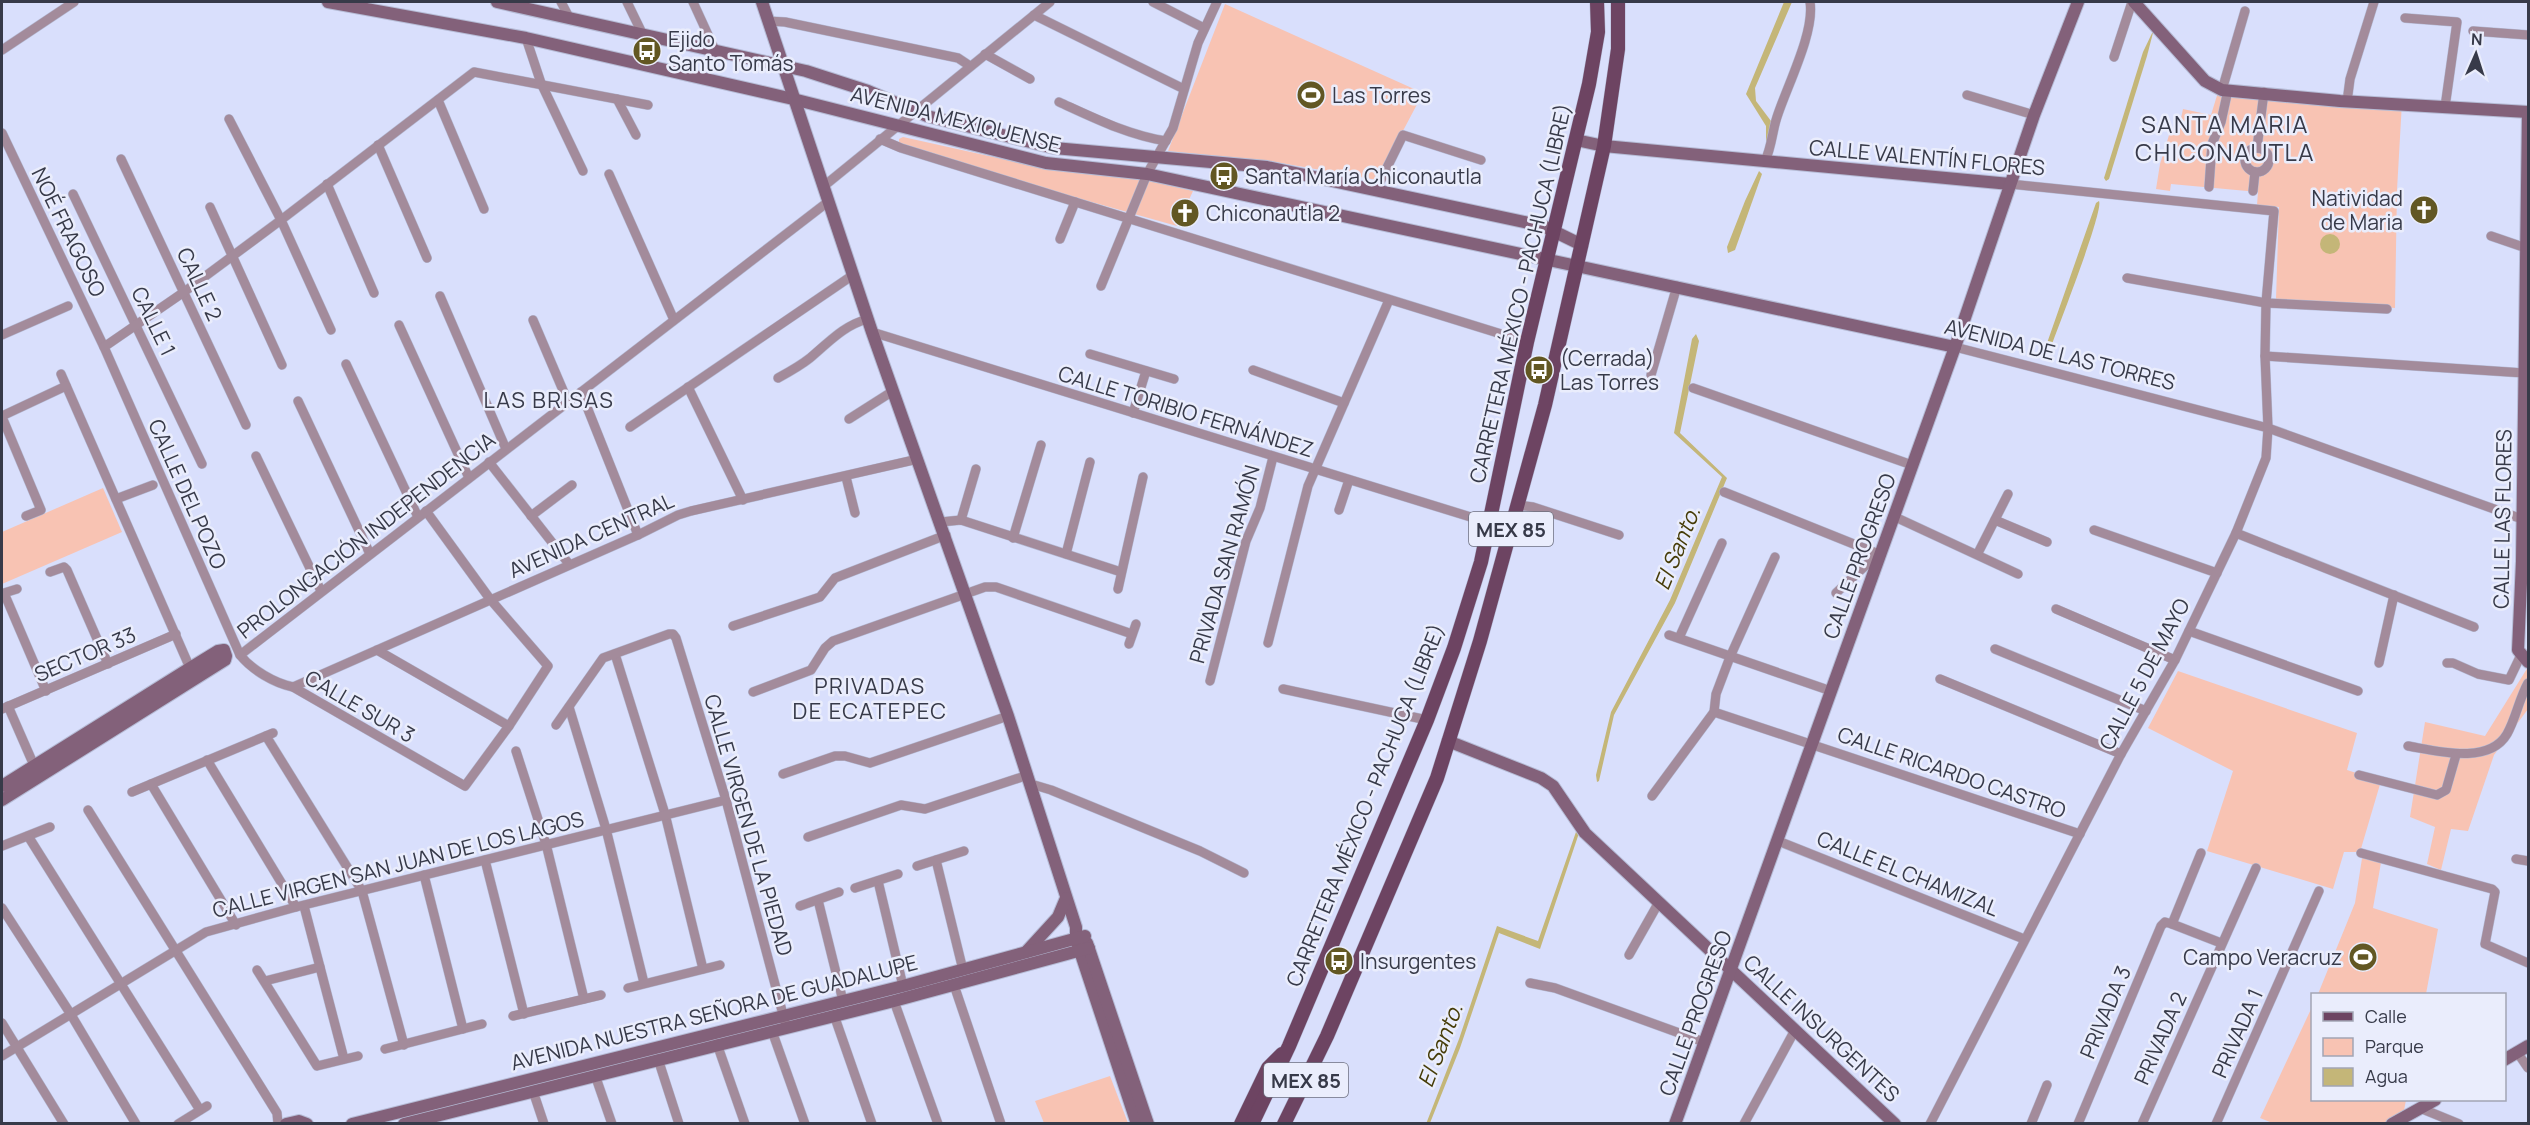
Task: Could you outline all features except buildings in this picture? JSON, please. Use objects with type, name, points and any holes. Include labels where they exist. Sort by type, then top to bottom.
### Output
[{"type":"main road","name":"CARRETERA MÉXICO - PACHUCA (LIBRE)","points":[[1252,1124],[1289,1046],[1454,648],[1490,523],[1527,342],[1589,84],[1598,32],[1597,2]]},
{"type":"main road","name":"MEX 85","points":[[1284,1124],[1327,1036],[1437,778],[1480,641],[1545,405],[1604,146],[1618,49],[1618,2]]},
{"type":"main road","points":[[1293,1124],[1307,1088],[1321,1062],[1327,1036]]},
{"type":"main road","points":[[1242,1124],[1268,1068],[1289,1046]]},
{"type":"street","points":[[2,50],[74,2]]},
{"type":"street","name":"AVENIDA MEXIQUENSE","points":[[328,2],[526,38],[793,99],[1046,163],[1147,174],[1577,265]]},
{"type":"street","name":"AVENIDA MEXIQUENSE","points":[[505,2],[784,65],[868,91],[914,112],[1054,148],[1267,167],[1543,226],[1582,245]]},
{"type":"street","points":[[561,2],[568,17]]},
{"type":"street","points":[[627,2],[642,33]]},
{"type":"street","points":[[693,2],[715,50]]},
{"type":"street","points":[[762,2],[872,332],[946,535],[1030,780],[1066,898],[1148,1124]]},
{"type":"street","points":[[824,186],[1050,2]]},
{"type":"street","points":[[1153,2],[1204,28]]},
{"type":"street","points":[[1101,286],[1147,174],[1173,128],[1204,28],[1217,2]]},
{"type":"street","points":[[1765,161],[1778,115],[1810,24],[1810,2]]},
{"type":"street","name":"CALLE PROGRESO","points":[[1676,1124],[1955,347],[2034,115],[2078,2]]},
{"type":"street","points":[[2114,57],[2133,2],[2205,81],[2221,89],[2347,102],[2528,112],[2529,106]]},
{"type":"street","points":[[2347,102],[2350,79],[2374,2]]},
{"type":"street","points":[[2209,187],[2212,144],[2221,122],[2221,89],[2245,11]]},
{"type":"street","points":[[1034,15],[1184,89]]},
{"type":"street","points":[[2405,18],[2457,22],[2445,107]]},
{"type":"street","points":[[768,21],[785,22],[958,58],[970,66]]},
{"type":"street","points":[[2473,31],[2529,35]]},
{"type":"street","points":[[526,38],[542,84],[583,171]]},
{"type":"street","points":[[985,54],[1030,79]]},
{"type":"street","points":[[104,347],[137,326],[281,220],[474,72],[648,105]]},
{"type":"street","points":[[2258,148],[2264,92]]},
{"type":"street","points":[[1967,96],[2034,115]]},
{"type":"street","points":[[617,99],[636,135]]},
{"type":"street","points":[[438,100],[484,208]]},
{"type":"street","points":[[1059,102],[1149,139],[1166,141]]},
{"type":"street","name":"CALLE LAS FLORES","points":[[2525,659],[2518,650],[2527,295],[2528,112]]},
{"type":"street","points":[[229,119],[281,220],[331,330]]},
{"type":"street","name":"NOÉ FRAGOSO","points":[[2,133],[104,347]]},
{"type":"street","points":[[1376,190],[1403,135],[1481,159]]},
{"type":"street","points":[[880,140],[1527,342]]},
{"type":"street","name":"CALLE VALENTÍN FLORES","points":[[1576,140],[1604,146],[2274,211]]},
{"type":"street","points":[[378,145],[427,258]]},
{"type":"street","points":[[2258,148],[2268,153],[2270,160],[2264,171],[2255,172],[2246,166],[2245,158],[2249,151],[2258,148]]},
{"type":"street","name":"CALLE 2","points":[[121,159],[246,425]]},
{"type":"street","points":[[2253,191],[2255,172]]},
{"type":"street","points":[[609,174],[674,320]]},
{"type":"street","points":[[327,184],[374,293]]},
{"type":"street","name":"CALLE 1","points":[[74,194],[202,464]]},
{"type":"street","name":"PROLONGACIÓN INDEPENDENCIA","points":[[240,655],[829,201]]},
{"type":"street","points":[[1060,239],[1076,202]]},
{"type":"street","points":[[210,207],[282,365]]},
{"type":"street","name":"CALLE 5 DE MAYO","points":[[1930,1124],[2121,754],[2175,660],[2236,533],[2266,458],[2268,428],[2265,356],[2266,303],[2274,211]]},
{"type":"street","points":[[2491,236],[2526,248]]},
{"type":"street","name":"AVENIDA DE LAS TORRES","points":[[1577,265],[1955,347],[2268,428],[2522,519]]},
{"type":"street","points":[[630,427],[853,275]]},
{"type":"street","points":[[2127,278],[2266,303],[2387,309]]},
{"type":"street","points":[[1651,375],[1677,286]]},
{"type":"street","points":[[440,296],[506,449]]},
{"type":"street","points":[[1268,643],[1308,486],[1389,300]]},
{"type":"street","points":[[2,335],[68,306]]},
{"type":"street","points":[[778,378],[809,359],[854,322],[868,319]]},
{"type":"street","points":[[533,320],[568,402]]},
{"type":"street","points":[[399,326],[469,478]]},
{"type":"street","name":"CALLE TORIBIO FERNÁNDEZ","points":[[872,332],[1490,523]]},
{"type":"street","name":"CALLE DEL POZO","points":[[104,347],[240,655]]},
{"type":"street","points":[[1090,354],[1174,379]]},
{"type":"street","points":[[2265,356],[2524,373]]},
{"type":"street","points":[[346,364],[422,514],[490,599],[548,666],[509,726],[376,650]]},
{"type":"street","points":[[1253,370],[1344,402]]},
{"type":"street","points":[[1133,413],[1146,371]]},
{"type":"street","points":[[61,374],[189,668]]},
{"type":"street","points":[[26,516],[40,510],[2,416],[66,386]]},
{"type":"street","points":[[688,387],[743,501]]},
{"type":"street","points":[[1693,387],[1912,465]]},
{"type":"street","points":[[849,419],[893,391]]},
{"type":"street","points":[[580,392],[638,535]]},
{"type":"street","points":[[298,401],[370,554]]},
{"type":"street","points":[[1013,538],[1041,445]]},
{"type":"street","points":[[256,456],[321,591]]},
{"type":"street","name":"PRIVADA SAN RAMÓN","points":[[1210,681],[1246,541],[1260,508],[1273,457]]},
{"type":"street","name":"AVENIDA CENTRAL","points":[[293,687],[638,535],[678,515],[918,459]]},
{"type":"street","points":[[489,462],[569,564]]},
{"type":"street","points":[[1066,554],[1090,462]]},
{"type":"street","points":[[961,520],[976,469]]},
{"type":"street","points":[[846,477],[855,513]]},
{"type":"street","points":[[1118,589],[1143,477]]},
{"type":"street","points":[[1339,510],[1349,480]]},
{"type":"street","points":[[116,499],[153,484]]},
{"type":"street","points":[[531,516],[572,485]]},
{"type":"street","points":[[1724,492],[1879,554],[1836,593]]},
{"type":"street","points":[[1978,553],[2008,494]]},
{"type":"street","points":[[1517,505],[1533,507],[1619,535]]},
{"type":"street","points":[[1893,516],[1978,553],[2018,574]]},
{"type":"street","points":[[941,522],[961,520],[1121,572]]},
{"type":"street","points":[[1995,520],[2047,542]]},
{"type":"street","points":[[2094,530],[2217,573]]},
{"type":"street","points":[[2236,533],[2474,627]]},
{"type":"street","points":[[733,626],[820,597],[835,578],[946,535]]},
{"type":"street","points":[[1722,543],[1674,637],[1831,691]]},
{"type":"street","points":[[1652,796],[1714,712],[1716,694],[1730,657],[1775,557]]},
{"type":"street","points":[[51,572],[60,568],[67,570],[108,664]]},
{"type":"street","points":[[753,692],[811,670],[825,648],[833,641],[986,587],[996,587],[1130,639],[1136,624]]},
{"type":"street","points":[[17,589],[4,593],[46,691]]},
{"type":"street","points":[[2379,663],[2394,596]]},
{"type":"street","points":[[2056,609],[2175,660]]},
{"type":"street","points":[[2189,631],[2358,691]]},
{"type":"street","name":"SECTOR 33","points":[[37,771],[5,708],[176,634]]},
{"type":"street","name":"CALLE VIRGEN DE LA PIEDAD","points":[[615,654],[673,634],[676,638],[726,800],[784,1021]]},
{"type":"street","points":[[1995,649],[2146,711]]},
{"type":"street","points":[[2,786],[37,771],[225,660],[224,650],[218,651],[189,668],[37,771],[2,800]]},
{"type":"street","points":[[556,725],[597,664],[603,658],[615,654],[665,814],[703,969]]},
{"type":"street","name":"CALLE SUR 3","points":[[240,655],[247,664],[281,685],[293,687],[465,786],[509,726]]},
{"type":"street","points":[[2447,663],[2453,663],[2478,674],[2510,680],[2525,659]]},
{"type":"street","points":[[1940,680],[2121,754]]},
{"type":"street","points":[[2408,746],[2456,755],[2486,750],[2499,745],[2508,733],[2529,682]]},
{"type":"street","points":[[1283,689],[1426,720]]},
{"type":"street","points":[[568,707],[606,829],[644,984]]},
{"type":"street","name":"CALLE RICARDO CASTRO","points":[[1714,712],[2080,834]]},
{"type":"street","points":[[783,774],[835,756],[845,756],[870,763],[1008,716]]},
{"type":"street","points":[[132,792],[270,734],[362,891],[404,1045]]},
{"type":"street","name":"CALLE INSURGENTES","points":[[1448,741],[1541,778],[1553,786],[1585,833],[1895,1124]]},
{"type":"street","points":[[516,751],[546,844],[585,999]]},
{"type":"street","points":[[2359,776],[2437,795],[2446,790],[2456,755]]},
{"type":"street","points":[[207,760],[300,907],[320,967],[344,1059]]},
{"type":"street","points":[[808,837],[901,805],[926,809],[1030,780],[1200,851],[1244,873]]},
{"type":"street","points":[[151,784],[236,925]]},
{"type":"street","name":"CALLE VIRGEN SAN JUAN DE LOS LAGOS","points":[[2,1056],[206,932],[726,800]]},
{"type":"street","points":[[88,810],[277,1113],[289,1122],[307,1124]]},
{"type":"street","points":[[2,846],[50,826]]},
{"type":"street","points":[[28,836],[203,1108],[178,1124]]},
{"type":"street","name":"CALLE EL CHAMIZAL","points":[[1778,841],[2024,939]]},
{"type":"street","points":[[917,866],[964,851]]},
{"type":"street","name":"PRIVADA 3","points":[[2078,1124],[2161,926],[2165,922],[2172,924],[2201,853]]},
{"type":"street","points":[[2361,853],[2492,889],[2495,892],[2485,944],[2529,963]]},
{"type":"street","points":[[2516,859],[2529,861]]},
{"type":"street","points":[[485,860],[524,1014]]},
{"type":"street","points":[[936,860],[963,970]]},
{"type":"street","name":"PRIVADA 2","points":[[2142,1124],[2256,868]]},
{"type":"street","points":[[855,888],[898,874]]},
{"type":"street","points":[[424,875],[463,1029]]},
{"type":"street","points":[[878,880],[903,986]]},
{"type":"street","name":"PRIVADA 1","points":[[2216,1124],[2319,891]]},
{"type":"street","points":[[800,906],[839,892]]},
{"type":"street","points":[[1026,952],[1058,917],[1066,898]]},
{"type":"street","points":[[818,900],[843,1001]]},
{"type":"street","points":[[1629,955],[1659,902]]},
{"type":"street","points":[[2,908],[70,1013],[136,1124]]},
{"type":"street","points":[[2172,924],[2222,943]]},
{"type":"street","points":[[1081,940],[1137,1124]]},
{"type":"street","name":"AVENIDA NUESTRA SEÑORA DE GUADALUPE","points":[[352,1124],[784,1021],[843,1001],[1026,952],[1081,940]]},
{"type":"street","name":"AVENIDA NUESTRA SEÑORA DE GUADALUPE","points":[[404,1124],[772,1031],[784,1021],[834,1016],[954,985],[1081,940]]},
{"type":"street","points":[[628,988],[720,965]]},
{"type":"street","points":[[265,981],[320,967]]},
{"type":"street","points":[[257,970],[316,1066],[358,1056]]},
{"type":"street","points":[[1530,983],[1555,988],[1704,1042]]},
{"type":"street","points":[[954,985],[1001,1124]]},
{"type":"street","points":[[513,1016],[601,995]]},
{"type":"street","points":[[894,1001],[938,1124]]},
{"type":"street","points":[[834,1016],[872,1124]]},
{"type":"street","points":[[2,1023],[64,1124]]},
{"type":"street","points":[[384,1050],[482,1024]]},
{"type":"street","points":[[1744,1124],[1795,1030]]},
{"type":"street","points":[[772,1031],[806,1124]]},
{"type":"street","points":[[717,1044],[745,1124]]},
{"type":"street","points":[[2506,1059],[2529,1046]]},
{"type":"street","points":[[2517,1052],[2529,1068]]},
{"type":"street","points":[[658,1059],[679,1124]]},
{"type":"street","points":[[595,1075],[612,1124]]},
{"type":"street","points":[[2031,1124],[2047,1085]]},
{"type":"street","points":[[533,1091],[544,1124]]},
{"type":"street","points":[[2392,1124],[2433,1101]]},
{"type":"street","points":[[2420,1108],[2459,1124]]},
{"type":"street","points":[[277,1113],[278,1124]]},
{"type":"green space","name":"Las Torres","points":[[1225,4],[1423,93],[1377,180],[1270,161],[1168,151]]},
{"type":"green space","points":[[2219,89],[2402,102],[2397,190],[2395,308],[2276,299],[2279,207],[2257,205],[2258,192],[2171,184],[2170,191],[2156,189],[2160,164],[2170,132],[2178,132],[2183,109],[2211,115]]},
{"type":"green space","points":[[903,137],[1043,168],[1142,179],[1193,191],[1177,226],[988,173],[899,143],[899,139]]},
{"type":"green space","points":[[103,488],[122,532],[2,584],[2,532]]},
{"type":"green space","points":[[2528,667],[2528,709],[2494,755],[2468,831],[2451,829],[2441,870],[2427,864],[2435,827],[2410,817],[2425,722],[2485,736]]},
{"type":"green space","points":[[2178,671],[2357,733],[2347,770],[2381,781],[2360,852],[2344,852],[2333,889],[2207,851],[2233,771],[2148,728]]},
{"type":"green space","points":[[2363,852],[2382,857],[2373,908],[2438,929],[2426,993],[2318,993],[2355,903]]},
{"type":"green space","points":[[2311,1009],[2311,1101],[2406,1101],[2403,1116],[2389,1123],[2275,1124],[2260,1118]]},
{"type":"green space","points":[[1110,1076],[1128,1123],[1044,1123],[1035,1101]]},
{"type":"water","points":[[1784,2],[1792,2],[1755,88],[1756,101],[1771,121],[1766,148],[1766,126],[1746,94]]},
{"type":"water","points":[[2154,29],[2109,179],[2106,181],[2104,178],[2143,52]]},
{"type":"water","points":[[1759,171],[1762,174],[1735,250],[1728,253],[1727,247]]},
{"type":"water","points":[[2099,201],[2095,225],[2071,295],[2051,347],[2046,346],[2096,203]]},
{"type":"water","points":[[2330,234],[2337,237],[2340,244],[2337,251],[2330,254],[2323,251],[2320,244],[2323,237]]},
{"type":"water","points":[[1696,334],[1699,341],[1680,433],[1727,478],[1675,603],[1614,715],[1597,782],[1596,775],[1611,712],[1670,600],[1722,477],[1674,433],[1692,339]]},
{"type":"water","points":[[1577,829],[1579,833],[1540,949],[1499,933],[1460,1048],[1430,1123],[1426,1124],[1459,1039],[1497,926],[1538,941]]},
{"type":"place","name":"Ejido Santo Tomás","points":[[647,51]]},
{"type":"place","name":"Las Torres","points":[[1311,95]]},
{"type":"place","name":"Santa María Chiconautla","points":[[1224,176]]},
{"type":"place","name":"Natividad de Maria","points":[[2424,210]]},
{"type":"place","name":"Chiconautla 2","points":[[1185,213]]},
{"type":"place","name":"(Cerrada) Las Torres","points":[[1539,370]]},
{"type":"place","name":"Campo Veracruz","points":[[2363,957]]},
{"type":"place","name":"Insurgentes","points":[[1339,961]]},
{"type":"district","name":"SANTA MARIA CHICONAUTLA","points":[[2225,137]]},
{"type":"district","name":"LAS BRISAS","points":[[549,400]]},
{"type":"district","name":"PRIVADAS DE ECATEPEC","points":[[870,698]]},
{"type":"water label","name":"El Santo.","points":[[1677,548]]},
{"type":"water label","name":"El Santo.","points":[[1440,1045]]}]
